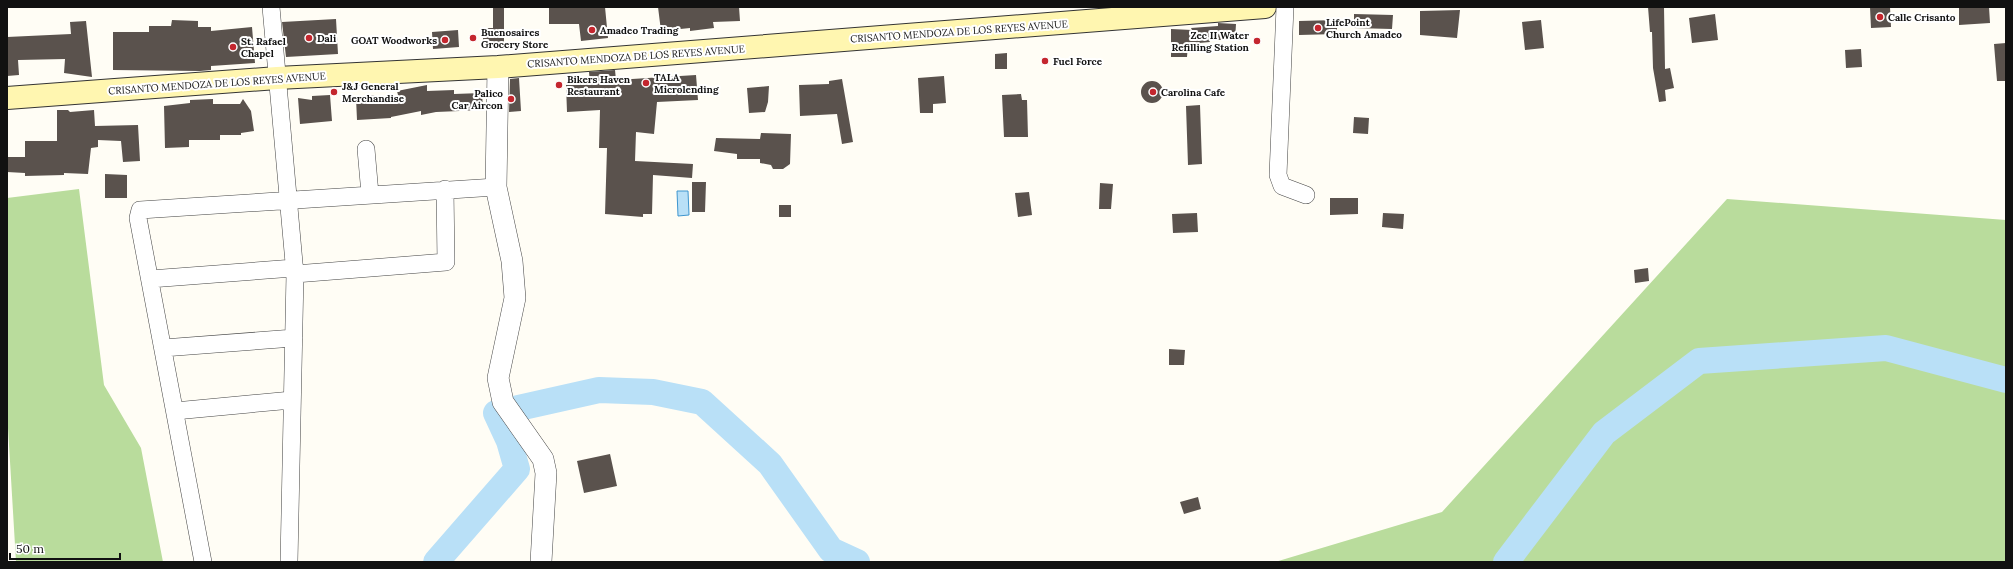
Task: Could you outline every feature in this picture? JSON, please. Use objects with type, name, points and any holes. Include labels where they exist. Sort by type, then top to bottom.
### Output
[{"type":"main road","name":"CRISANTO MENDOZA DE LOS REYES AVENUE","points":[[7,98],[276,78],[498,67],[1265,7]]},
{"type":"street","points":[[271,7],[294,271],[289,562]]},
{"type":"street","points":[[1285,7],[1278,175],[1282,186],[1306,195]]},
{"type":"street","points":[[498,67],[496,187],[512,261],[515,298],[498,378],[503,402],[543,459],[546,473],[541,562]]},
{"type":"street","points":[[366,149],[370,194]]},
{"type":"street","points":[[203,562],[138,218],[140,210],[496,187]]},
{"type":"street","points":[[150,279],[446,262],[445,190]]},
{"type":"street","points":[[163,348],[294,338]]},
{"type":"street","points":[[175,411],[292,400]]},
{"type":"green space","points":[[79,189],[104,385],[141,448],[163,562],[16,562],[7,411],[7,198]]},
{"type":"green space","points":[[1727,199],[2006,220],[2006,562],[1275,562],[1442,512]]},
{"type":"water","points":[[677,191],[688,191],[689,215],[678,216]]},
{"type":"building","points":[[493,7],[504,7],[504,45],[483,45],[483,28],[493,28]]},
{"type":"building","points":[[549,7],[605,7],[608,38],[581,41],[579,24],[549,24]]},
{"type":"building","points":[[658,7],[739,7],[740,21],[713,22],[714,28],[690,31],[690,28],[661,31]]},
{"type":"building","points":[[1648,7],[1664,7],[1665,69],[1670,68],[1674,88],[1665,90],[1666,101],[1659,102],[1653,68],[1652,32],[1650,32]]},
{"type":"building","name":"Calle Crisanto","points":[[1870,7],[1890,7],[1891,27],[1871,28]]},
{"type":"building","points":[[1959,7],[1989,7],[1990,23],[1959,25]]},
{"type":"building","points":[[1460,10],[1457,38],[1420,35],[1420,11]]},
{"type":"building","points":[[1354,14],[1393,15],[1392,29],[1354,28]]},
{"type":"building","points":[[1715,14],[1718,40],[1692,43],[1689,18]]},
{"type":"building","name":"Dali","points":[[336,19],[338,54],[286,57],[282,22]]},
{"type":"building","points":[[172,20],[198,21],[198,27],[211,27],[211,31],[252,27],[255,63],[211,66],[211,70],[200,71],[113,70],[113,32],[149,32],[149,26],[171,26]]},
{"type":"building","name":"LifePoint Church Amadeo","points":[[1337,20],[1337,34],[1299,35],[1299,21]]},
{"type":"building","points":[[1541,20],[1544,48],[1525,50],[1522,22]]},
{"type":"building","points":[[86,21],[92,77],[64,73],[65,59],[18,60],[19,75],[7,76],[7,37],[71,34],[70,22]]},
{"type":"building","points":[[1218,23],[1236,24],[1235,40],[1209,40],[1210,42],[1188,44],[1187,57],[1171,57],[1171,29],[1192,30],[1191,28],[1218,26]]},
{"type":"building","name":"GOAT Woodworks","points":[[458,30],[459,47],[433,49],[432,32]]},
{"type":"building","points":[[2006,43],[2006,81],[1997,81],[1994,44]]},
{"type":"building","points":[[1861,49],[1862,67],[1846,68],[1845,50]]},
{"type":"building","points":[[1007,53],[1007,69],[995,69],[995,54]]},
{"type":"building","points":[[615,70],[616,80],[696,75],[698,100],[657,102],[654,134],[636,132],[635,161],[693,164],[692,178],[653,175],[652,214],[643,214],[643,217],[605,214],[607,148],[599,148],[600,110],[567,112],[566,85],[590,84],[589,72]]},
{"type":"building","points":[[944,76],[946,103],[933,104],[933,113],[920,113],[918,78]]},
{"type":"building","points":[[519,78],[521,111],[509,112],[510,79]]},
{"type":"building","points":[[842,79],[853,142],[842,144],[837,114],[800,116],[799,85],[829,84],[829,81]]},
{"type":"building","name":"Carolina Cafe","points":[[1152,81],[1160,84],[1163,92],[1160,100],[1152,103],[1144,100],[1141,92],[1144,84]]},
{"type":"building","points":[[427,85],[427,91],[454,90],[454,94],[482,93],[483,110],[436,112],[421,115],[421,111],[391,118],[357,120],[356,98],[369,97],[369,95],[399,99],[397,91]]},
{"type":"building","points":[[769,86],[768,102],[765,112],[749,113],[747,88]]},
{"type":"building","points":[[1021,94],[1022,100],[1027,100],[1028,137],[1004,137],[1002,95]]},
{"type":"building","points":[[330,95],[332,121],[300,124],[298,98],[312,100],[312,96]]},
{"type":"building","points":[[213,99],[213,104],[240,104],[243,99],[251,111],[254,131],[241,133],[241,135],[220,135],[220,140],[189,140],[189,147],[165,148],[164,106],[190,103],[190,100]]},
{"type":"building","points":[[1200,105],[1202,164],[1188,165],[1186,106]]},
{"type":"building","points":[[57,110],[68,110],[70,112],[94,110],[95,126],[138,125],[140,161],[123,162],[121,141],[98,140],[98,147],[91,148],[88,174],[64,173],[64,175],[25,176],[25,173],[7,172],[7,157],[25,157],[25,141],[57,141]]},
{"type":"building","points":[[1354,117],[1369,118],[1368,134],[1353,133]]},
{"type":"building","points":[[761,133],[791,134],[790,164],[783,169],[773,169],[771,165],[760,163],[760,159],[737,159],[737,154],[714,151],[716,138],[760,139]]},
{"type":"building","points":[[105,174],[127,175],[127,198],[105,198]]},
{"type":"building","points":[[692,182],[706,182],[705,212],[692,212]]},
{"type":"building","points":[[1100,183],[1113,184],[1111,209],[1099,209]]},
{"type":"building","points":[[1029,192],[1032,215],[1018,217],[1015,193]]},
{"type":"building","points":[[1330,198],[1358,198],[1358,214],[1330,215]]},
{"type":"building","points":[[779,205],[791,205],[791,217],[779,217]]},
{"type":"building","points":[[1197,213],[1198,232],[1173,233],[1172,214]]},
{"type":"building","points":[[1383,213],[1404,214],[1403,229],[1382,227]]},
{"type":"building","points":[[1648,268],[1649,281],[1635,283],[1634,270]]},
{"type":"building","points":[[1169,349],[1185,350],[1184,365],[1169,365]]},
{"type":"building","points":[[610,454],[617,486],[584,493],[577,461]]},
{"type":"building","points":[[1198,497],[1201,509],[1184,514],[1180,502]]},
{"type":"waterway","points":[[1506,562],[1604,433],[1699,361],[1886,348],[2006,380]]},
{"type":"waterway","points":[[436,562],[517,469],[509,441],[496,413],[599,390],[653,392],[702,402],[770,464],[831,550],[857,562]]},
{"type":"place","name":"Calle Crisanto","points":[[1880,17]]},
{"type":"place","name":"LifePoint Church Amadeo","points":[[1318,28]]},
{"type":"place","name":"Amadeo Trading","points":[[592,30]]},
{"type":"place","name":"Dali","points":[[309,38]]},
{"type":"place","name":"Buenosaires Grocery Store","points":[[473,38]]},
{"type":"place","name":"GOAT Woodworks","points":[[445,40]]},
{"type":"place","name":"Zec II Water Refilling Station","points":[[1257,41]]},
{"type":"place","name":"St. Rafael Chapel","points":[[233,47]]},
{"type":"place","name":"Fuel Force","points":[[1045,61]]},
{"type":"place","name":"TALA Microlending","points":[[646,83]]},
{"type":"place","name":"Bikers Haven Restaurant","points":[[559,85]]},
{"type":"place","name":"J&J General Merchandise","points":[[334,92]]},
{"type":"place","name":"Carolina Cafe","points":[[1153,92]]},
{"type":"place","name":"Palico Car Aircon","points":[[511,99]]}]
